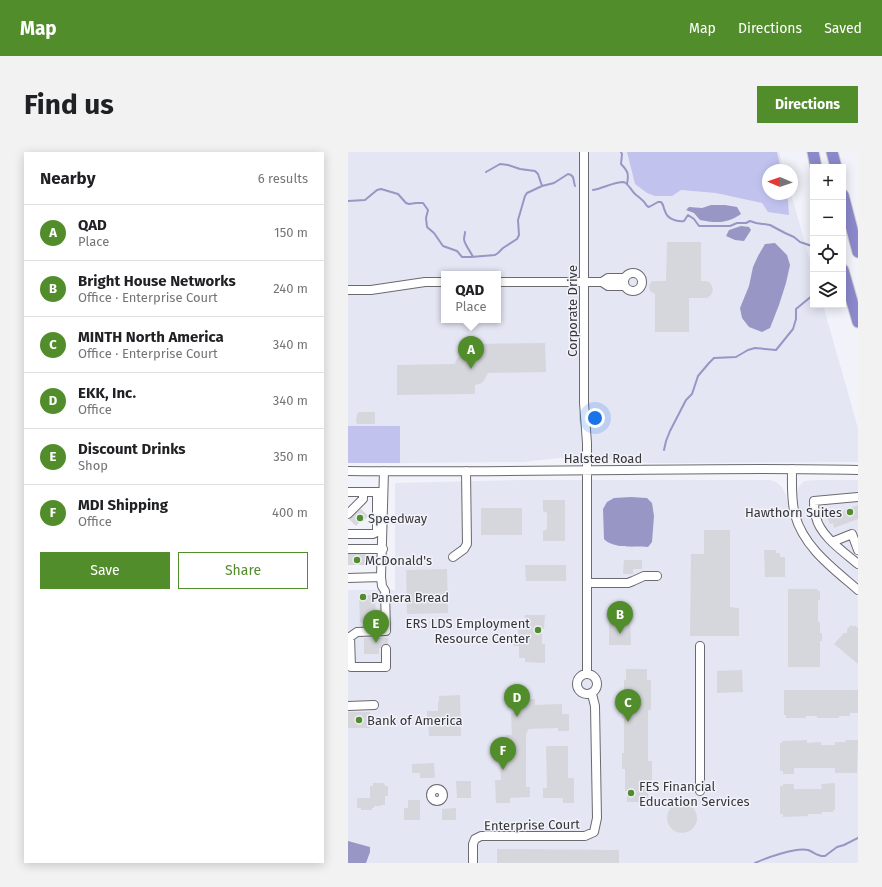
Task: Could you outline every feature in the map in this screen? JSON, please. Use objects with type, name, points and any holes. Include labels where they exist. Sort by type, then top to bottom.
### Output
[{"type":"highway","points":[[813,152],[815,164]]},
{"type":"highway","points":[[832,152],[835,164]]},
{"type":"highway","points":[[844,200],[858,252]]},
{"type":"highway","points":[[844,272],[858,322]]},
{"type":"street","name":"Corporate Drive","points":[[584,152],[584,403],[587,443],[587,470]]},
{"type":"street","points":[[501,282],[602,282],[608,278],[624,282]]},
{"type":"street","points":[[348,290],[371,290],[425,282],[441,282]]},
{"type":"street","points":[[792,469],[793,501],[796,517],[802,531],[814,550],[858,590]]},
{"type":"street","points":[[587,470],[587,674]]},
{"type":"street","name":"Halsted Road","points":[[348,471],[858,470]]},
{"type":"street","points":[[384,471],[380,492],[380,532],[383,549],[382,586],[385,590],[386,631],[357,632],[349,637],[351,667],[386,667],[386,649]]},
{"type":"street","points":[[453,557],[464,549],[466,544],[466,471]]},
{"type":"street","points":[[348,492],[380,492]]},
{"type":"street","points":[[348,514],[363,499],[363,492]]},
{"type":"street","points":[[858,497],[814,502],[816,519],[824,534],[858,564]]},
{"type":"street","points":[[349,534],[373,534],[380,532]]},
{"type":"street","points":[[832,542],[852,534],[858,550]]},
{"type":"street","points":[[348,549],[383,549]]},
{"type":"street","points":[[587,583],[628,583],[644,576],[657,576]]},
{"type":"street","points":[[348,578],[382,577]]},
{"type":"street","points":[[700,646],[700,791]]},
{"type":"street","points":[[591,674],[597,680],[597,688],[592,694],[584,694],[579,690],[577,685],[578,681],[583,675],[591,674]]},
{"type":"street","name":"Enterprise Court","points":[[473,863],[473,844],[475,840],[481,836],[586,836],[594,832],[597,818],[595,706],[592,694]]},
{"type":"street","points":[[348,706],[374,705]]},
{"type":"shaded area","points":[[348,152],[779,152],[782,164],[762,164],[762,200],[793,200],[810,260],[810,308],[824,308],[858,428],[858,462],[650,463],[624,460],[560,458],[524,462],[400,463],[400,426],[348,426]]},
{"type":"shaded area","points":[[627,152],[777,152],[780,164],[762,164],[762,200],[788,200],[789,215],[768,212],[762,203],[716,193],[681,190],[672,196],[655,196],[647,193],[635,184]]},
{"type":"shaded area","points":[[711,205],[737,207],[741,214],[731,220],[711,222],[700,220],[694,213],[686,210],[689,207],[702,208]]},
{"type":"shaded area","points":[[741,226],[749,227],[751,230],[744,241],[735,240],[726,236],[729,230]]},
{"type":"shaded area","points":[[775,243],[787,255],[790,265],[786,283],[770,328],[762,332],[749,327],[742,318],[740,308],[749,286],[753,267],[758,256],[765,244]]},
{"type":"shaded area","points":[[348,426],[400,426],[400,463],[348,463]]},
{"type":"shaded area","points":[[524,480],[770,480],[776,482],[782,487],[786,495],[790,518],[800,540],[816,560],[858,597],[858,863],[348,863],[348,590],[395,590],[395,483]]},
{"type":"shaded area","points":[[858,480],[858,584],[814,543],[801,518],[797,493],[799,486],[804,481]]},
{"type":"shaded area","points":[[614,498],[647,498],[652,503],[654,516],[652,542],[648,547],[618,546],[604,539],[603,509],[607,502]]},
{"type":"shaded area","points":[[348,841],[370,847],[370,852],[366,863],[348,863]]},
{"type":"building","points":[[667,242],[701,242],[701,281],[709,282],[713,290],[711,295],[707,298],[689,298],[689,332],[655,332],[655,294],[650,291],[649,286],[653,281],[666,281]]},
{"type":"building","points":[[545,343],[546,372],[488,373],[484,381],[475,385],[475,394],[397,395],[397,365],[455,364],[459,356],[467,353],[467,344]]},
{"type":"building","points":[[359,412],[375,412],[375,424],[357,424],[357,414]]},
{"type":"building","points":[[543,500],[565,500],[565,541],[543,541],[543,531],[547,529],[547,513],[543,511]]},
{"type":"building","name":"Hawthorn Suites","points":[[858,505],[858,519],[834,528],[833,523],[830,524],[827,517]]},
{"type":"building","points":[[481,508],[522,508],[522,535],[481,535]]},
{"type":"building","name":"Speedway","points":[[361,509],[368,516],[364,521],[362,519],[356,526],[349,519]]},
{"type":"building","points":[[704,530],[730,530],[730,607],[739,608],[739,636],[690,636],[691,554],[704,554]]},
{"type":"building","points":[[764,550],[776,550],[776,553],[780,553],[780,557],[785,557],[785,577],[765,577]]},
{"type":"building","name":"McDonald's","points":[[348,554],[366,554],[366,565],[348,565]]},
{"type":"building","points":[[624,560],[642,560],[642,569],[633,569],[633,574],[623,574]]},
{"type":"building","points":[[525,565],[566,565],[566,581],[526,581]]},
{"type":"building","points":[[447,569],[448,613],[407,614],[406,570]]},
{"type":"building","points":[[788,589],[817,589],[820,591],[820,600],[818,600],[818,622],[820,622],[822,641],[820,641],[820,667],[788,667]]},
{"type":"building","points":[[359,595],[375,595],[376,623],[360,622]]},
{"type":"building","points":[[525,615],[545,615],[544,629],[542,629],[542,644],[545,644],[545,663],[525,662],[525,658],[519,658],[519,646],[514,646],[512,641],[518,639],[518,625],[525,625]]},
{"type":"building","points":[[609,617],[630,617],[631,645],[609,645]]},
{"type":"building","points":[[851,625],[858,628],[858,664],[834,644],[844,633],[847,633],[847,629]]},
{"type":"building","points":[[364,638],[388,638],[388,644],[384,644],[381,648],[379,648],[379,654],[364,654]]},
{"type":"building","points":[[626,669],[647,669],[647,680],[651,680],[651,710],[648,710],[648,761],[652,761],[652,791],[648,791],[648,802],[627,802],[627,791],[625,791],[625,769],[622,769],[622,753],[624,753],[624,718],[622,718],[622,702],[624,702],[624,680],[626,680]]},
{"type":"building","points":[[742,670],[743,692],[717,693],[717,671]]},
{"type":"building","points":[[784,690],[858,690],[858,713],[850,713],[850,716],[839,716],[839,718],[817,718],[817,716],[806,716],[806,718],[786,718],[786,715],[784,715]]},
{"type":"building","points":[[460,695],[461,736],[429,736],[427,711],[438,711],[439,696]]},
{"type":"building","points":[[535,699],[535,705],[562,704],[562,714],[569,714],[569,731],[558,731],[558,728],[529,729],[526,734],[526,787],[530,787],[530,797],[510,798],[510,803],[496,803],[495,780],[501,780],[500,758],[506,757],[506,735],[512,735],[511,713],[517,713],[517,700]]},
{"type":"building","name":"Bank of America","points":[[348,712],[370,712],[370,728],[348,728]]},
{"type":"building","points":[[807,740],[807,743],[821,742],[821,745],[835,745],[835,742],[858,740],[857,773],[835,773],[835,768],[794,768],[794,774],[783,774],[783,771],[780,771],[780,743],[782,743],[782,741]]},
{"type":"building","points":[[546,746],[568,746],[568,778],[574,778],[574,803],[563,803],[563,798],[543,798],[543,788],[547,788]]},
{"type":"building","points":[[434,763],[435,778],[420,778],[420,773],[412,773],[412,764]]},
{"type":"building","points":[[456,781],[471,781],[471,798],[457,798]]},
{"type":"building","points":[[373,783],[384,783],[385,786],[388,786],[388,796],[385,796],[385,805],[374,806],[372,810],[361,810],[361,808],[357,808],[357,798],[370,798],[370,786],[373,786]]},
{"type":"building","points":[[835,783],[835,810],[833,810],[833,812],[808,814],[808,816],[783,817],[783,814],[780,814],[780,786],[783,786],[783,784],[794,784],[794,789],[822,789],[821,784]]},
{"type":"building","points":[[408,800],[420,800],[420,820],[404,820],[404,808],[408,808]]},
{"type":"building","points":[[682,803],[688,804],[696,812],[696,824],[688,832],[682,833],[676,832],[668,824],[667,818],[668,812],[676,804]]},
{"type":"building","points":[[456,808],[456,820],[442,820],[442,809]]},
{"type":"building","points":[[497,849],[619,850],[619,863],[497,863]]},
{"type":"waterway","points":[[621,152],[621,164],[627,171],[628,175],[627,184]]},
{"type":"waterway","points":[[486,172],[500,164],[535,171],[538,174],[542,186]]},
{"type":"waterway","points":[[348,201],[365,200],[377,190],[381,189],[398,194],[406,203],[423,203],[428,210],[426,218],[427,227],[434,233],[443,246],[457,251],[462,257],[471,257],[495,255],[517,239],[519,235],[518,220],[527,193],[542,186],[554,183],[568,174],[573,177],[575,186]]},
{"type":"waterway","points":[[593,190],[624,182],[643,200],[647,206],[649,207],[661,202],[666,214],[678,221],[684,221],[688,215],[694,219],[699,226],[730,226],[737,223],[746,223],[750,221],[770,225],[794,237],[800,242],[810,245]]},
{"type":"waterway","points":[[465,232],[464,241],[473,257]]},
{"type":"waterway","points":[[664,450],[670,431],[686,400],[692,394],[698,376],[709,363],[714,358],[736,357],[755,348],[776,350],[793,329],[796,319],[796,309],[810,297]]},
{"type":"waterway","points":[[755,863],[789,851],[803,849],[825,856],[837,847],[858,838]]},
{"type":"place","name":"QAD","points":[[471,369]]},
{"type":"place","name":"Hawthorn Suites","points":[[850,512]]},
{"type":"place","name":"Speedway","points":[[360,518]]},
{"type":"place","name":"McDonald's","points":[[357,560]]},
{"type":"place","name":"Panera Bread","points":[[363,597]]},
{"type":"place","name":"ERS LDS Employment Resource Center","points":[[538,630]]},
{"type":"place","name":"Bright House Networks","points":[[620,634]]},
{"type":"place","name":"Discount Drinks","points":[[376,643]]},
{"type":"place","name":"EKK, Inc.","points":[[517,717]]},
{"type":"place","name":"Bank of America","points":[[359,720]]},
{"type":"place","name":"MINTH North America","points":[[628,722]]},
{"type":"place","name":"MDI Shipping","points":[[503,770]]},
{"type":"place","name":"FES Financial Education Services","points":[[631,793]]}]
